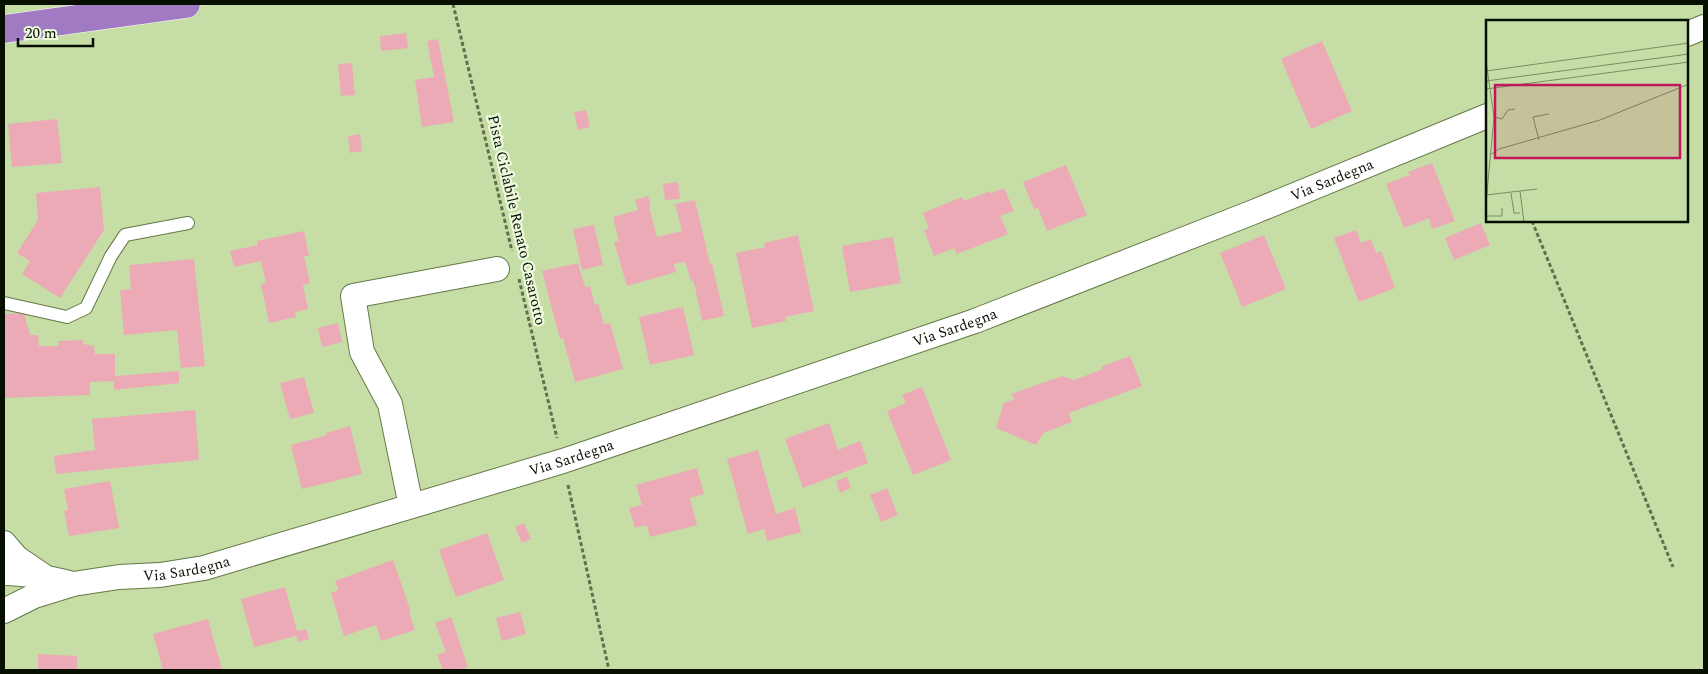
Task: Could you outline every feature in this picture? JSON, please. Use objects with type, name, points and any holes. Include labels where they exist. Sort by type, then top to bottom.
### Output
[{"type":"highway","points":[[13,28],[186,4]]},
{"type":"street","points":[[1688,34],[1704,26]]},
{"type":"street","name":"Via Sardegna","points":[[5,609],[34,596],[74,584],[119,577],[160,575],[204,568],[563,461],[975,321],[1251,213],[1486,116]]},
{"type":"street","points":[[411,506],[390,404],[362,352],[352,296],[510,267]]},
{"type":"street","name":"Via Sardegna","points":[[4,544],[17,558],[43,576]]},
{"type":"street","name":"Via Sardegna","points":[[4,573],[43,576],[74,584]]},
{"type":"lane","points":[[4,304],[67,317],[86,308],[111,256],[125,235],[188,223]]},
{"type":"path","name":"Pista Ciclabile Renato Casarotto","points":[[453,4],[510,267],[558,441]]},
{"type":"path","points":[[1532,222],[1673,567]]},
{"type":"path","points":[[568,484],[609,670]]},
{"type":"building","points":[[406,33],[408,48],[381,51],[380,36]]},
{"type":"building","points":[[438,39],[454,122],[422,127],[415,80],[434,77],[427,41]]},
{"type":"building","points":[[1322,41],[1352,111],[1311,129],[1281,59]]},
{"type":"building","points":[[352,63],[355,95],[341,96],[338,64]]},
{"type":"building","points":[[586,110],[590,127],[578,130],[574,112]]},
{"type":"building","points":[[57,119],[62,163],[12,167],[8,124]]},
{"type":"building","points":[[360,134],[362,151],[350,153],[348,136]]},
{"type":"building","points":[[1432,163],[1455,221],[1432,229],[1429,218],[1404,228],[1386,184],[1410,175],[1408,172]]},
{"type":"building","points":[[1066,165],[1087,215],[1047,231],[1038,208],[1034,209],[1023,182]]},
{"type":"building","points":[[678,182],[680,199],[665,200],[663,184]]},
{"type":"building","points":[[100,187],[104,230],[60,298],[22,274],[30,261],[17,253],[38,220],[36,193]]},
{"type":"building","points":[[1004,188],[1014,211],[1000,216],[1008,234],[957,254],[954,248],[934,256],[924,230],[929,228],[923,213],[962,197],[964,201]]},
{"type":"building","points":[[648,196],[657,237],[682,231],[675,204],[695,200],[724,316],[702,321],[695,287],[685,262],[674,264],[676,272],[627,286],[614,242],[619,241],[613,217],[638,210],[635,200]]},
{"type":"building","points":[[1481,223],[1490,245],[1454,260],[1445,238]]},
{"type":"building","points":[[594,225],[603,265],[582,270],[573,229]]},
{"type":"building","points":[[1356,230],[1361,243],[1371,239],[1376,253],[1381,251],[1395,288],[1359,302],[1334,238]]},
{"type":"building","points":[[304,231],[309,256],[304,256],[310,283],[303,285],[308,309],[295,312],[296,317],[269,323],[261,284],[266,283],[261,261],[234,267],[230,251],[258,245],[257,241]]},
{"type":"building","points":[[798,235],[814,311],[785,317],[786,321],[752,328],[736,253],[765,247],[764,243]]},
{"type":"building","points":[[1264,235],[1286,289],[1242,307],[1220,253]]},
{"type":"building","points":[[893,237],[901,283],[850,292],[842,246]]},
{"type":"building","points":[[194,259],[205,366],[181,368],[177,330],[124,335],[120,290],[131,289],[129,265]]},
{"type":"building","points":[[578,263],[585,287],[590,286],[595,305],[598,303],[604,324],[610,323],[623,369],[575,382],[563,338],[560,339],[542,271]]},
{"type":"building","points":[[683,307],[694,355],[650,365],[639,317]]},
{"type":"building","points":[[24,313],[30,335],[38,335],[39,346],[59,346],[58,341],[83,340],[83,344],[94,346],[95,354],[115,354],[115,376],[179,371],[179,383],[114,390],[114,381],[90,382],[90,395],[4,398],[4,314]]},
{"type":"building","points":[[338,323],[342,342],[322,347],[318,328]]},
{"type":"building","points":[[1130,356],[1142,386],[1069,413],[1072,422],[1043,433],[1036,445],[996,428],[1004,403],[1015,399],[1011,394],[1062,376],[1074,380]]},
{"type":"building","points":[[304,377],[314,413],[290,419],[280,383]]},
{"type":"building","points":[[922,387],[951,460],[913,475],[887,411],[906,403],[902,395]]},
{"type":"building","points":[[195,410],[199,460],[56,474],[54,456],[95,450],[92,419]]},
{"type":"building","points":[[829,423],[838,450],[860,441],[868,463],[803,488],[785,439]]},
{"type":"building","points":[[350,426],[362,474],[302,489],[291,445],[327,435],[326,433]]},
{"type":"building","points":[[758,450],[776,514],[795,508],[801,532],[767,541],[764,529],[748,534],[727,459]]},
{"type":"building","points":[[697,468],[704,494],[690,498],[697,525],[650,537],[647,525],[635,528],[629,508],[642,505],[636,485]]},
{"type":"building","points":[[847,477],[851,488],[840,493],[836,481]]},
{"type":"building","points":[[110,481],[119,528],[69,536],[64,511],[68,510],[64,489]]},
{"type":"building","points":[[887,488],[898,515],[881,522],[870,495]]},
{"type":"building","points":[[524,523],[531,539],[522,543],[515,527]]},
{"type":"building","points":[[487,533],[504,580],[456,597],[439,550]]},
{"type":"building","points":[[393,560],[411,612],[409,613],[415,630],[381,641],[376,625],[344,636],[331,593],[338,590],[335,581]]},
{"type":"building","points":[[285,587],[297,631],[306,629],[309,639],[298,642],[296,636],[254,647],[241,599]]},
{"type":"building","points":[[520,612],[526,634],[502,641],[496,618]]},
{"type":"building","points":[[451,617],[468,667],[458,670],[443,670],[437,655],[446,652],[435,623]]},
{"type":"building","points":[[208,619],[222,670],[163,670],[153,634]]},
{"type":"building","points":[[38,654],[77,656],[77,670],[38,670]]}]
